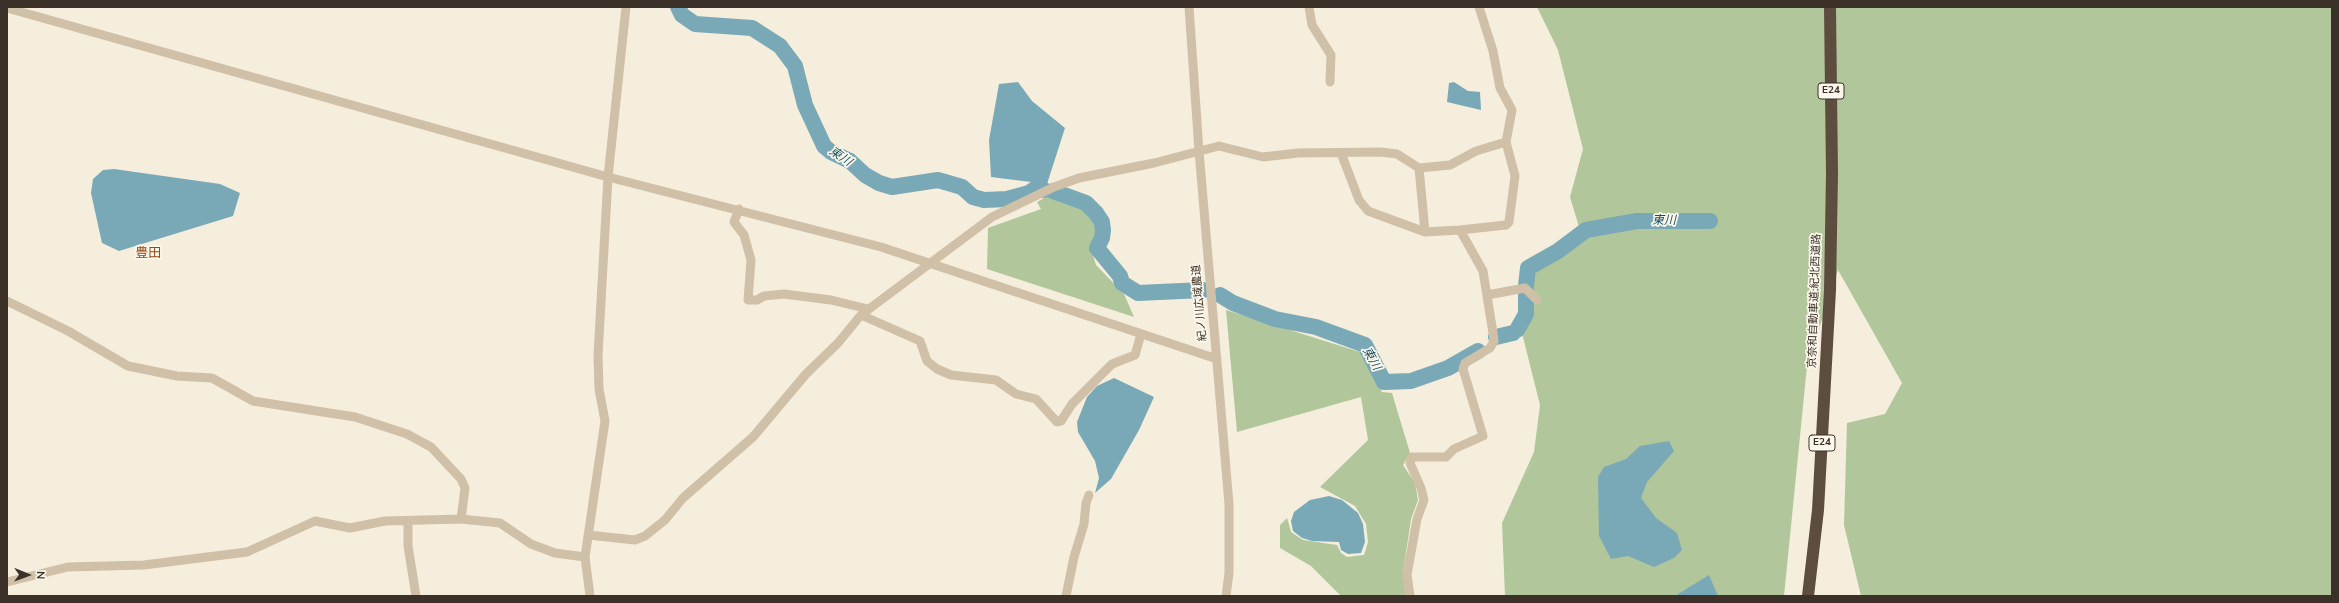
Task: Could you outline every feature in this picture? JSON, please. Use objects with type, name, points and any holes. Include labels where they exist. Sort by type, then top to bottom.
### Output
[{"type":"highway","name":"京奈和自動車道;紀北西道路","points":[[1808,596],[1818,510],[1830,290],[1832,174],[1830,7]]},
{"type":"street","points":[[590,596],[585,557],[605,422],[599,389],[598,355],[608,177],[626,7]]},
{"type":"street","name":"紀ノ川広域農道","points":[[1189,7],[1199,151],[1229,504],[1229,573],[1226,596]]},
{"type":"street","points":[[1309,7],[1312,25],[1331,55],[1330,82]]},
{"type":"street","points":[[1341,153],[1364,209],[1425,232],[1506,225],[1509,222],[1515,176],[1506,142],[1512,110],[1500,88],[1493,51],[1479,7]]},
{"type":"street","points":[[7,8],[608,177],[739,209],[881,247],[1217,359]]},
{"type":"street","points":[[588,535],[635,540],[645,536],[665,520],[683,498],[753,437],[806,374],[838,343],[860,315],[929,262],[992,217],[1054,187],[1079,178],[1154,163],[1219,146],[1250,155],[1274,157],[1298,153],[1381,152],[1397,154],[1419,168],[1450,165],[1476,151],[1506,142]]},
{"type":"street","points":[[1419,168],[1425,232]]},
{"type":"street","points":[[739,209],[734,222],[744,235],[751,260],[748,300],[757,300],[764,296],[784,294],[831,300],[868,309]]},
{"type":"street","points":[[1410,596],[1407,575],[1417,519],[1424,500],[1421,488],[1410,463],[1412,457],[1446,457],[1454,449],[1483,436],[1463,369],[1466,363],[1490,348],[1494,341],[1483,272],[1460,230]]},
{"type":"street","points":[[1487,295],[1525,288],[1537,300]]},
{"type":"street","points":[[7,301],[68,331],[128,366],[177,376],[212,378],[253,400],[355,417],[408,434],[431,447],[461,479],[465,488],[461,519]]},
{"type":"street","points":[[860,315],[920,341],[926,361],[937,369],[951,375],[996,380],[1016,394],[1036,399],[1057,422],[1061,421],[1072,404],[1112,364],[1135,355],[1141,334]]},
{"type":"street","points":[[1066,596],[1074,557],[1084,524],[1086,503],[1089,495]]},
{"type":"street","points":[[7,582],[68,567],[144,565],[247,552],[315,521],[350,528],[385,521],[461,519],[500,523],[531,544],[555,553],[585,557]]},
{"type":"street","points":[[408,521],[408,546],[416,596]]},
{"type":"green space","points":[[1537,7],[2332,7],[2332,596],[1861,596],[1844,525],[1847,423],[1885,414],[1902,383],[1838,270],[1807,366],[1784,596],[1505,596],[1502,523],[1534,452],[1540,405],[1522,333],[1529,282],[1538,254],[1557,247],[1580,230],[1570,197],[1583,149],[1558,50]]},
{"type":"green space","points":[[1048,196],[1082,205],[1093,215],[1097,225],[1096,237],[1091,248],[1096,265],[1124,294],[1134,317],[987,269],[988,228],[1041,209],[1037,202]]},
{"type":"green space","points":[[1226,310],[1360,352],[1382,392],[1392,393],[1410,453],[1403,465],[1415,483],[1418,500],[1411,519],[1403,573],[1406,596],[1341,596],[1311,566],[1280,548],[1280,525],[1287,518],[1291,532],[1303,540],[1337,545],[1341,553],[1347,557],[1364,555],[1368,542],[1366,524],[1355,506],[1320,487],[1368,440],[1361,397],[1237,432]]},
{"type":"water","points":[[1018,82],[1032,101],[1065,128],[1047,184],[991,177],[989,140],[999,84]]},
{"type":"water","points":[[1454,82],[1468,91],[1480,92],[1481,110],[1447,102],[1449,83]]},
{"type":"water","points":[[114,169],[220,184],[240,193],[233,216],[119,251],[102,243],[91,193],[93,179],[103,170]]},
{"type":"water","points":[[1114,378],[1154,397],[1139,430],[1111,479],[1095,493],[1099,478],[1095,461],[1078,432],[1077,422],[1087,397],[1097,386]]},
{"type":"water","points":[[1669,441],[1674,451],[1647,482],[1641,498],[1656,518],[1677,533],[1682,550],[1674,558],[1654,567],[1628,556],[1611,559],[1599,536],[1598,477],[1604,467],[1626,459],[1640,446]]},
{"type":"water","points":[[1329,496],[1342,500],[1358,513],[1363,524],[1365,542],[1361,553],[1348,554],[1341,550],[1339,542],[1312,541],[1302,538],[1293,531],[1291,521],[1294,512],[1310,500]]},
{"type":"water","points":[[1709,575],[1718,596],[1675,596]]},
{"type":"waterway","name":"東川","points":[[678,7],[682,15],[695,24],[752,28],[780,46],[795,66],[805,105],[824,146],[831,152],[850,161],[865,175],[879,183],[892,187],[938,180],[962,187],[973,197],[984,200],[1007,199],[1029,193],[1036,188],[1044,190]]},
{"type":"waterway","name":"東川","points":[[1053,191],[1086,203],[1096,213],[1102,222],[1103,230],[1102,238],[1097,248],[1120,276],[1122,283],[1138,293],[1203,290]]},
{"type":"waterway","name":"東川","points":[[1526,286],[1528,268],[1558,251],[1586,230],[1637,221],[1710,221]]},
{"type":"waterway","name":"東川","points":[[1517,330],[1526,314],[1526,290]]},
{"type":"waterway","name":"東川","points":[[1220,295],[1233,303],[1275,319],[1316,327],[1365,345],[1384,382],[1411,381],[1448,368],[1478,351]]},
{"type":"waterway","name":"東川","points":[[1496,337],[1513,333]]},
{"type":"district","name":"豊田","points":[[148,254]]}]
